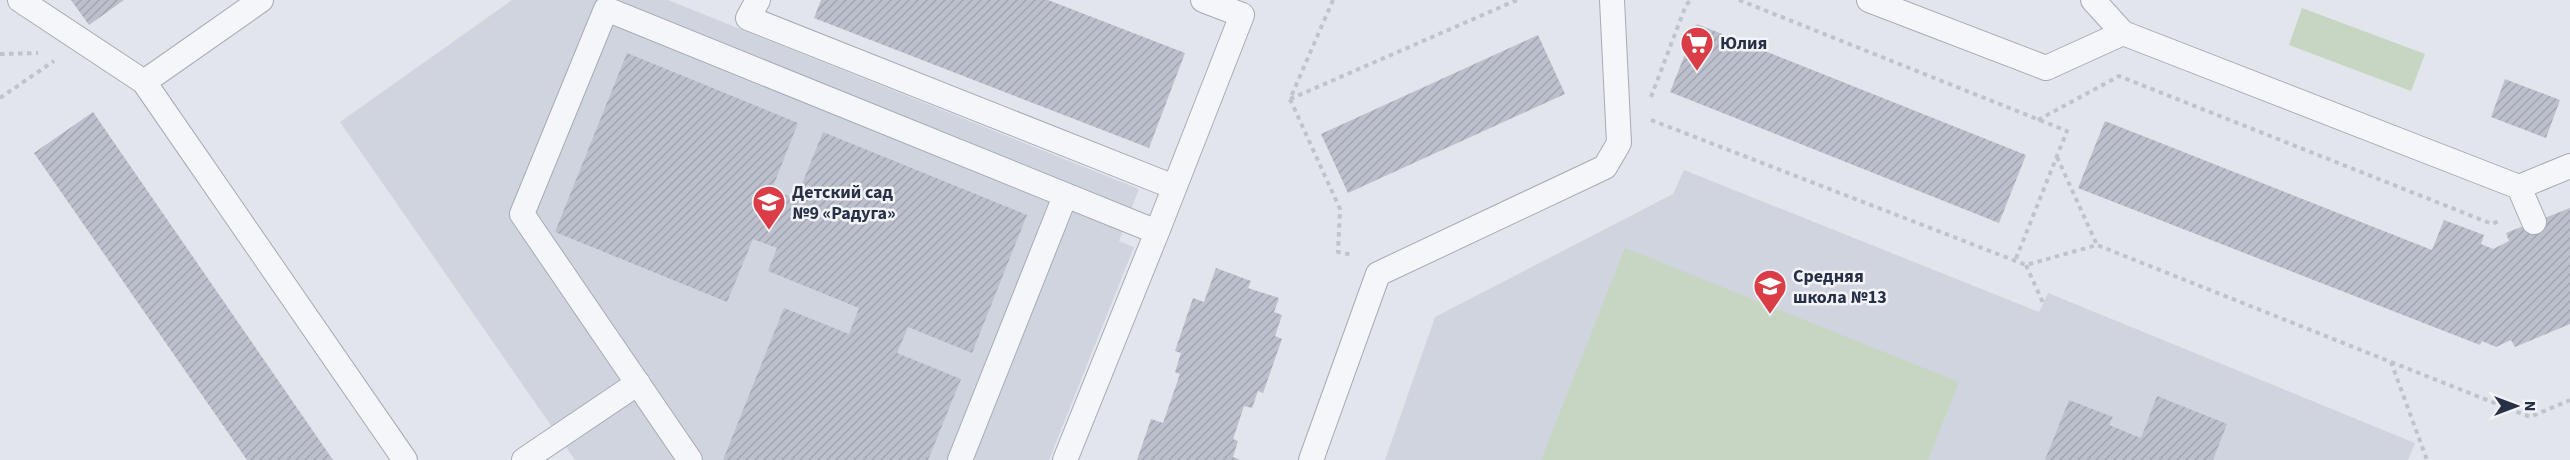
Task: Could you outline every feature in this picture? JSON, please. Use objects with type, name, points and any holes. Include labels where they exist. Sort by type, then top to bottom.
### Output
[{"type":"lane","points":[[20,0],[144,82],[405,460]]},
{"type":"lane","points":[[144,82],[261,0]]},
{"type":"lane","points":[[758,0],[748,18],[1174,187]]},
{"type":"lane","points":[[1065,460],[1242,15],[1203,0]]},
{"type":"lane","points":[[1311,460],[1378,274],[1605,167],[1619,143],[1612,0]]},
{"type":"lane","points":[[1869,0],[2046,68],[2123,33]]},
{"type":"lane","points":[[2093,0],[2123,33],[2527,206],[2570,166]]},
{"type":"lane","points":[[690,460],[522,214],[606,9],[1157,231]]},
{"type":"lane","points":[[960,460],[1065,195]]},
{"type":"lane","points":[[524,460],[638,383]]},
{"type":"path","points":[[1333,0],[1290,99],[1340,209],[1338,252],[1356,255]]},
{"type":"path","points":[[1290,99],[1517,0]]},
{"type":"path","points":[[1643,117],[1686,5],[1690,0]]},
{"type":"path","points":[[1739,0],[2067,131],[2015,261]]},
{"type":"path","points":[[0,54],[44,53]]},
{"type":"path","points":[[0,98],[57,58]]},
{"type":"path","points":[[2038,120],[2119,76],[2492,224],[2527,206]]},
{"type":"path","points":[[1617,107],[2026,265],[2097,245],[2530,417],[2570,400]]},
{"type":"path","points":[[2056,157],[2097,245]]},
{"type":"path","points":[[2026,265],[2043,303]]},
{"type":"path","points":[[2391,362],[2427,460]]},
{"type":"shaded area","name":"Детский сад №9 «Радуга»","points":[[512,0],[668,0],[1139,189],[1119,241],[1134,247],[1049,460],[575,460],[340,122]]},
{"type":"shaded area","name":"Средняя школа №13","points":[[1684,170],[2039,312],[2048,293],[2415,443],[2408,460],[1385,460],[1435,317],[1673,194]]},
{"type":"green space","points":[[2302,8],[2425,54],[2411,91],[2289,45]]},
{"type":"green space","points":[[1625,248],[1959,382],[1928,460],[1541,460]]},
{"type":"building","points":[[71,0],[124,0],[89,25]]},
{"type":"building","points":[[821,0],[1048,0],[1185,53],[1149,148],[814,18]]},
{"type":"building","points":[[1697,24],[2026,155],[1999,223],[1670,92]]},
{"type":"building","points":[[1538,35],[1565,94],[1348,193],[1321,134]]},
{"type":"building","points":[[627,53],[798,123],[772,189],[796,199],[823,132],[1027,215],[972,353],[908,327],[897,353],[961,379],[928,460],[723,460],[784,308],[849,334],[859,308],[768,271],[777,248],[753,239],[727,302],[555,232]]},
{"type":"building","points":[[2505,79],[2560,100],[2546,138],[2491,117]]},
{"type":"building","points":[[93,112],[333,460],[247,460],[34,153]]},
{"type":"building","points":[[2105,121],[2432,250],[2444,220],[2484,235],[2481,244],[2493,249],[2509,241],[2506,233],[2570,208],[2570,324],[2515,347],[2511,340],[2496,347],[2482,341],[2480,345],[2078,188]]},
{"type":"building","points":[[1216,268],[1251,281],[1248,288],[1279,298],[1274,312],[1282,315],[1275,336],[1282,339],[1263,393],[1258,391],[1252,408],[1244,406],[1233,439],[1238,441],[1233,457],[1240,460],[1137,460],[1151,419],[1163,423],[1180,374],[1175,372],[1181,353],[1175,351],[1193,298],[1204,302]]},
{"type":"building","points":[[2157,396],[2227,424],[2213,460],[2045,460],[2069,400],[2113,417],[2109,425],[2141,438]]},
{"type":"place","name":"Юлия","points":[[1697,72]]},
{"type":"place","name":"Детский сад №9 «Радуга»","points":[[769,231]]},
{"type":"place","name":"Средняя школа №13","points":[[1770,315]]}]
